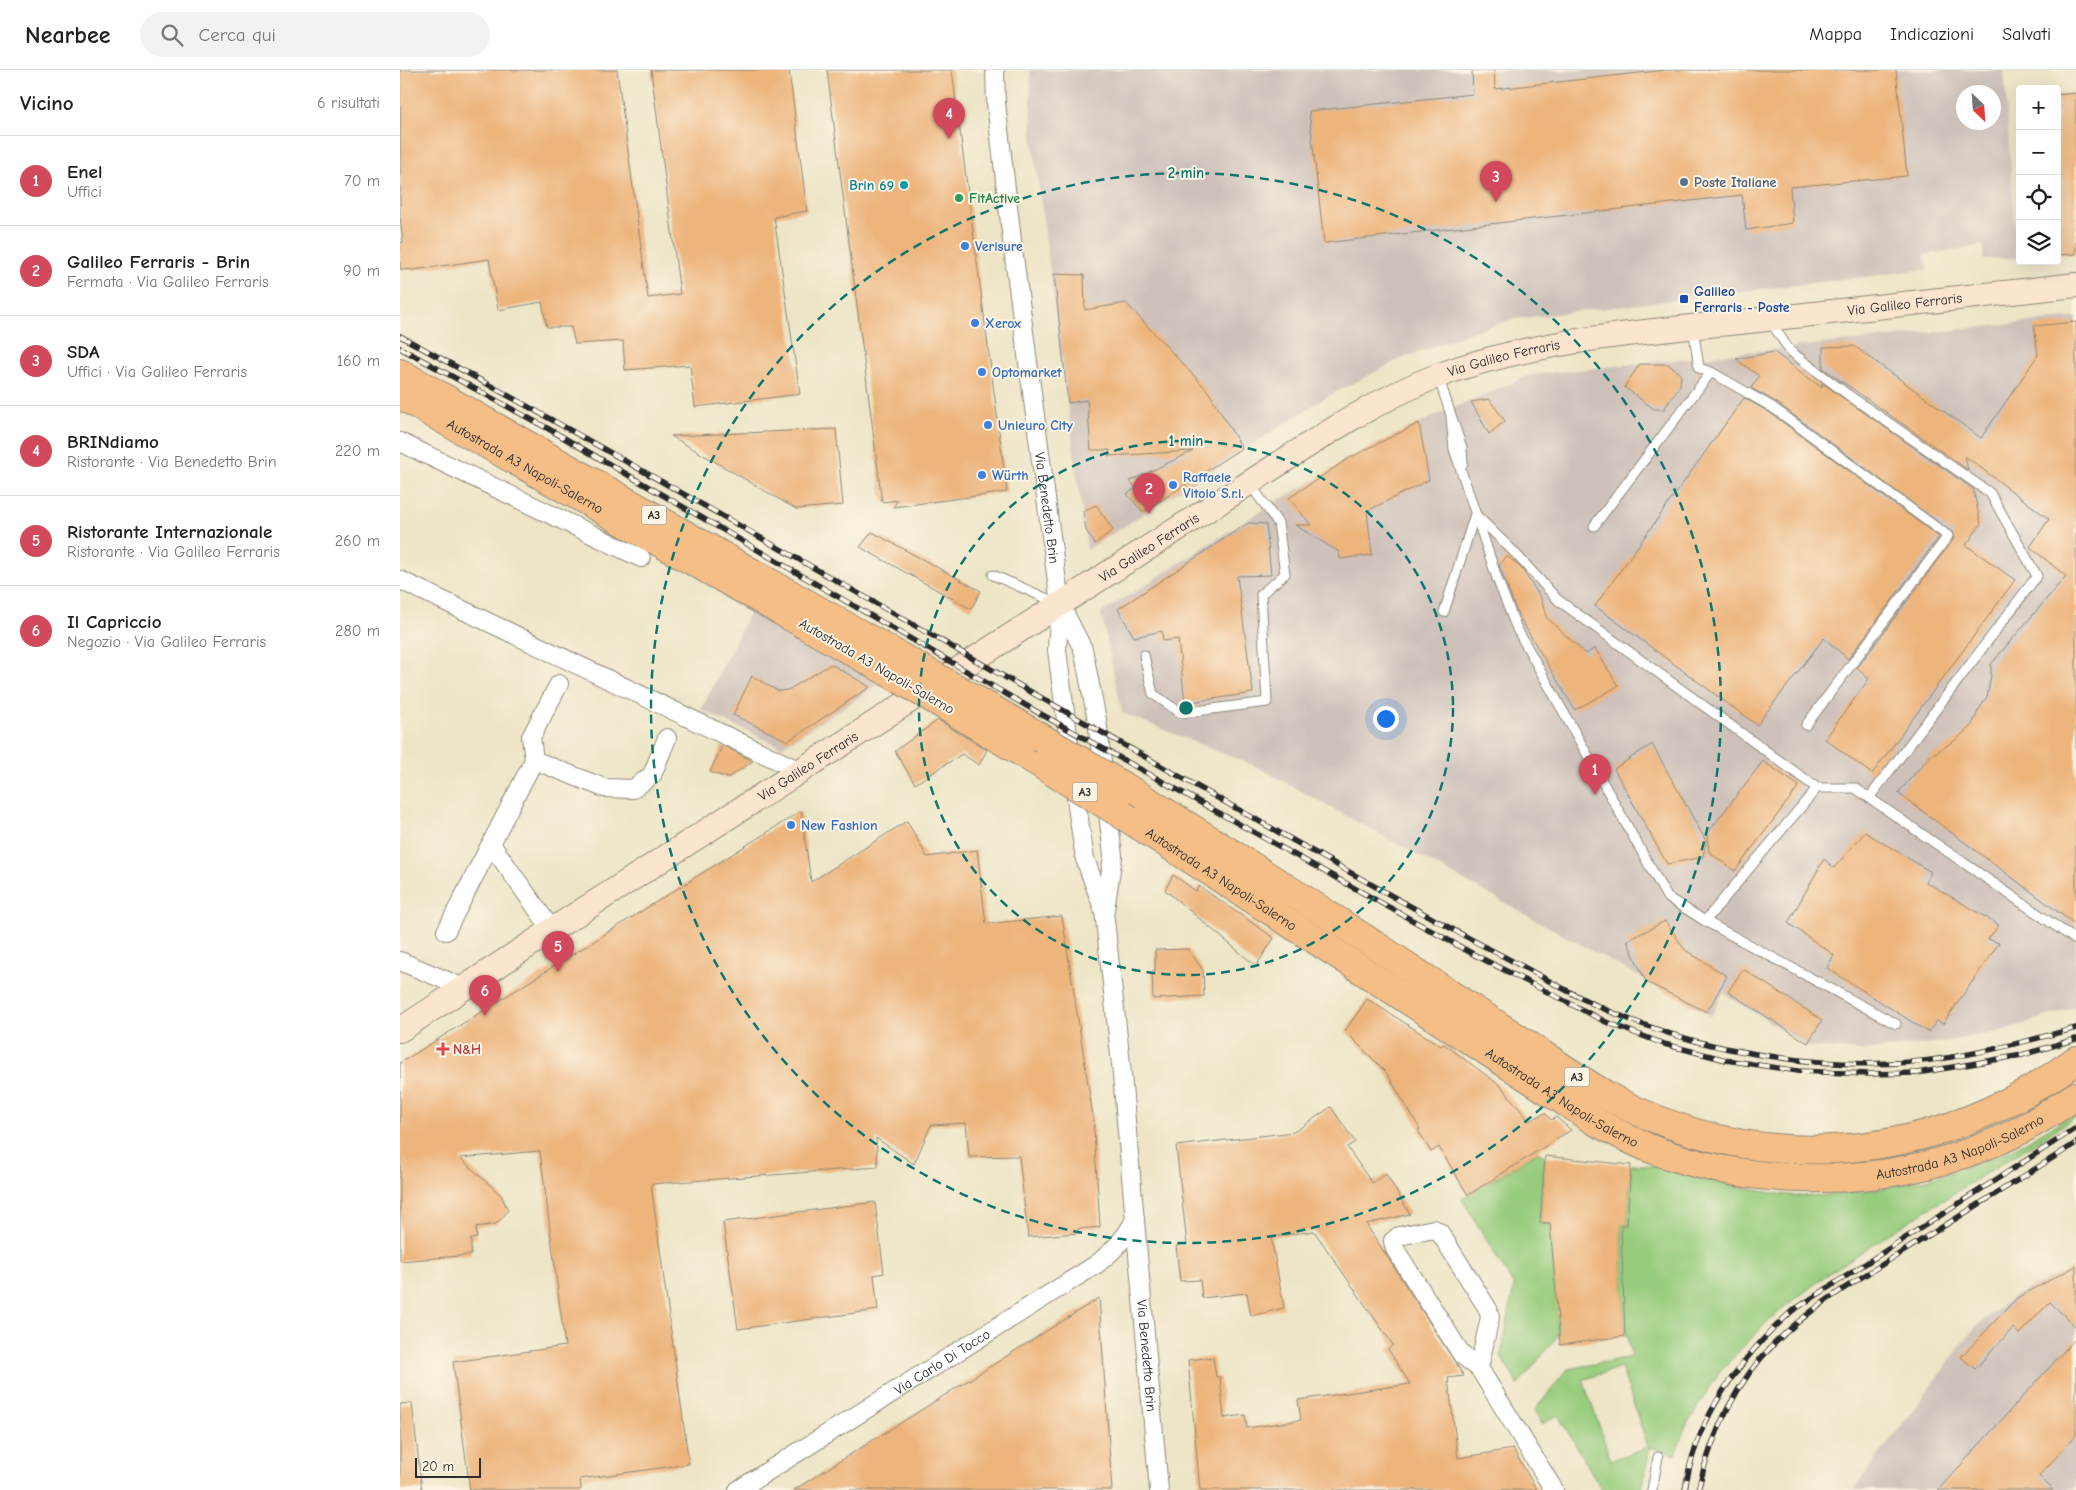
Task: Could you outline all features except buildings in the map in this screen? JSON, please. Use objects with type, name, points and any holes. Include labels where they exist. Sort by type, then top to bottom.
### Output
[{"type":"highway","name":"Autostrada A3 Napoli-Salerno","points":[[400,373],[965,706],[1042,765],[1592,1120],[1654,1150],[1712,1166],[1782,1177],[1820,1179],[1888,1172],[1955,1157],[1990,1145],[2029,1126],[2076,1096]]},
{"type":"highway","name":"Autostrada A3 Napoli-Salerno","points":[[400,395],[897,666]]},
{"type":"highway","name":"Autostrada A3 Napoli-Salerno","points":[[965,706],[1040,737],[1128,789],[1299,895],[1611,1098],[1674,1125],[1708,1135],[1776,1148],[1816,1150],[1880,1144],[1949,1128],[2009,1103],[2055,1076],[2076,1060]]},
{"type":"main road","name":"Via Galileo Ferraris","points":[[400,1030],[552,930],[1249,483],[1349,420],[1413,386],[1438,376],[1516,352],[1558,344],[1693,327],[2076,285]]},
{"type":"street","name":"Via Benedetto Brin","points":[[994,70],[996,104],[1012,240],[1060,604],[1083,649],[1097,720],[1113,856],[1104,910],[1135,1220],[1159,1490]]},
{"type":"street","points":[[400,442],[641,558]]},
{"type":"street","points":[[400,580],[800,771]]},
{"type":"street","points":[[1060,604],[1057,650],[1078,813],[1085,859],[1104,910]]},
{"type":"street","points":[[446,931],[534,760],[531,737],[559,684]]},
{"type":"street","points":[[534,760],[604,788],[633,788],[652,775],[667,738]]},
{"type":"street","points":[[491,844],[552,930]]},
{"type":"street","points":[[400,962],[464,988]]},
{"type":"street","name":"Via Carlo Di Tocco","points":[[738,1490],[1097,1264],[1113,1252],[1126,1236],[1135,1220]]},
{"type":"street","points":[[1479,1368],[1490,1317],[1488,1310],[1440,1233],[1434,1229],[1398,1236],[1393,1242],[1395,1249],[1462,1355],[1479,1368],[1554,1490]]},
{"type":"lane","points":[[1768,319],[1790,351],[1847,394],[1990,493],[2037,576],[1870,798]]},
{"type":"lane","points":[[1693,327],[1699,368],[1711,372],[1772,407],[1948,536],[1806,725]]},
{"type":"lane","points":[[1594,526],[1711,372]]},
{"type":"lane","points":[[1438,376],[1450,417],[1454,448],[1498,581],[1517,628],[1667,897],[1706,921],[1896,1024]]},
{"type":"lane","points":[[1144,655],[1153,694],[1181,713],[1267,702],[1262,594],[1285,574],[1278,523],[1249,483]]},
{"type":"lane","points":[[1475,514],[1515,553],[1558,600],[1817,788],[1855,788],[2076,940]]},
{"type":"lane","points":[[1444,612],[1475,514]]},
{"type":"lane","points":[[994,575],[1060,604]]},
{"type":"lane","points":[[1706,921],[1817,788]]},
{"type":"lane","points":[[1652,1490],[1658,1457]]},
{"type":"shaded area","points":[[1030,70],[2004,70],[2016,258],[1983,259],[1984,245],[1924,255],[1928,269],[1515,319],[1471,332],[1398,360],[1323,399],[1087,550],[1032,136]]},
{"type":"shaded area","points":[[2076,317],[2076,1007],[1998,1032],[1943,1042],[1861,1051],[1809,1047],[1723,993],[1711,1016],[1259,768],[1122,713],[1101,613],[1278,500],[1434,416],[1531,375]]},
{"type":"shaded area","points":[[752,607],[888,679],[781,747],[701,710]]},
{"type":"shaded area","points":[[2076,1270],[2076,1490],[1853,1490],[1975,1327],[2015,1296],[2050,1278]]},
{"type":"green space","points":[[2076,1112],[2076,1117],[1825,1276],[1770,1319],[1719,1372],[1685,1428],[1675,1455],[1650,1447],[1642,1490],[1602,1490],[1558,1415],[1542,1424],[1534,1411],[1568,1369],[1631,1357],[1628,1335],[1625,1336],[1621,1225],[1627,1225],[1631,1165],[1665,1167],[1700,1178],[1779,1194],[1805,1196],[1834,1195],[1897,1186],[1959,1170],[2011,1150]],"holes":[[[1621,1367],[1648,1447],[1611,1460],[1583,1380]]]},
{"type":"green space","points":[[1537,1152],[1545,1156],[1540,1223],[1550,1223],[1560,1333],[1518,1385],[1501,1357],[1514,1286],[1462,1199]]},
{"type":"railway","points":[[400,336],[617,456],[1390,895],[1574,995],[1623,1017],[1681,1037],[1748,1053],[1818,1062],[1865,1064],[1911,1062],[1953,1057],[1995,1049],[2076,1028]]},
{"type":"railway","points":[[400,348],[547,428],[1039,713],[1475,955],[1606,1022],[1664,1044],[1726,1060],[1798,1071],[1869,1074],[1917,1073],[1971,1064],[2022,1055],[2076,1039]]},
{"type":"railway","points":[[1685,1490],[1699,1438],[1723,1391],[1754,1349],[1792,1311],[2076,1128]]},
{"type":"railway","points":[[1698,1490],[1717,1431],[1736,1393],[1760,1359],[1788,1331],[1817,1307],[1848,1286],[2076,1143]]},
{"type":"place","name":"BRINdiamo","points":[[949,139]]},
{"type":"place","name":"Poste Italiane","points":[[1684,182]]},
{"type":"place","name":"Brin 69","points":[[904,185]]},
{"type":"place","name":"FitActive","points":[[959,198]]},
{"type":"place","name":"SDA","points":[[1496,202]]},
{"type":"place","name":"Verisure","points":[[965,246]]},
{"type":"place","name":"Galileo Ferraris - Poste","points":[[1684,299]]},
{"type":"place","name":"Xerox","points":[[975,323]]},
{"type":"place","name":"Optomarket","points":[[982,372]]},
{"type":"place","name":"Unieuro City","points":[[988,425]]},
{"type":"place","name":"Würth","points":[[982,475]]},
{"type":"place","name":"Raffaele Vitolo S.r.l.","points":[[1173,485]]},
{"type":"place","name":"Galileo Ferraris - Brin","points":[[1149,514]]},
{"type":"place","name":"Enel","points":[[1595,795]]},
{"type":"place","name":"New Fashion","points":[[791,825]]},
{"type":"place","name":"Ristorante Internazionale","points":[[558,972]]},
{"type":"place","name":"Il Capriccio","points":[[485,1016]]},
{"type":"place","name":"N&H","points":[[443,1049]]}]
